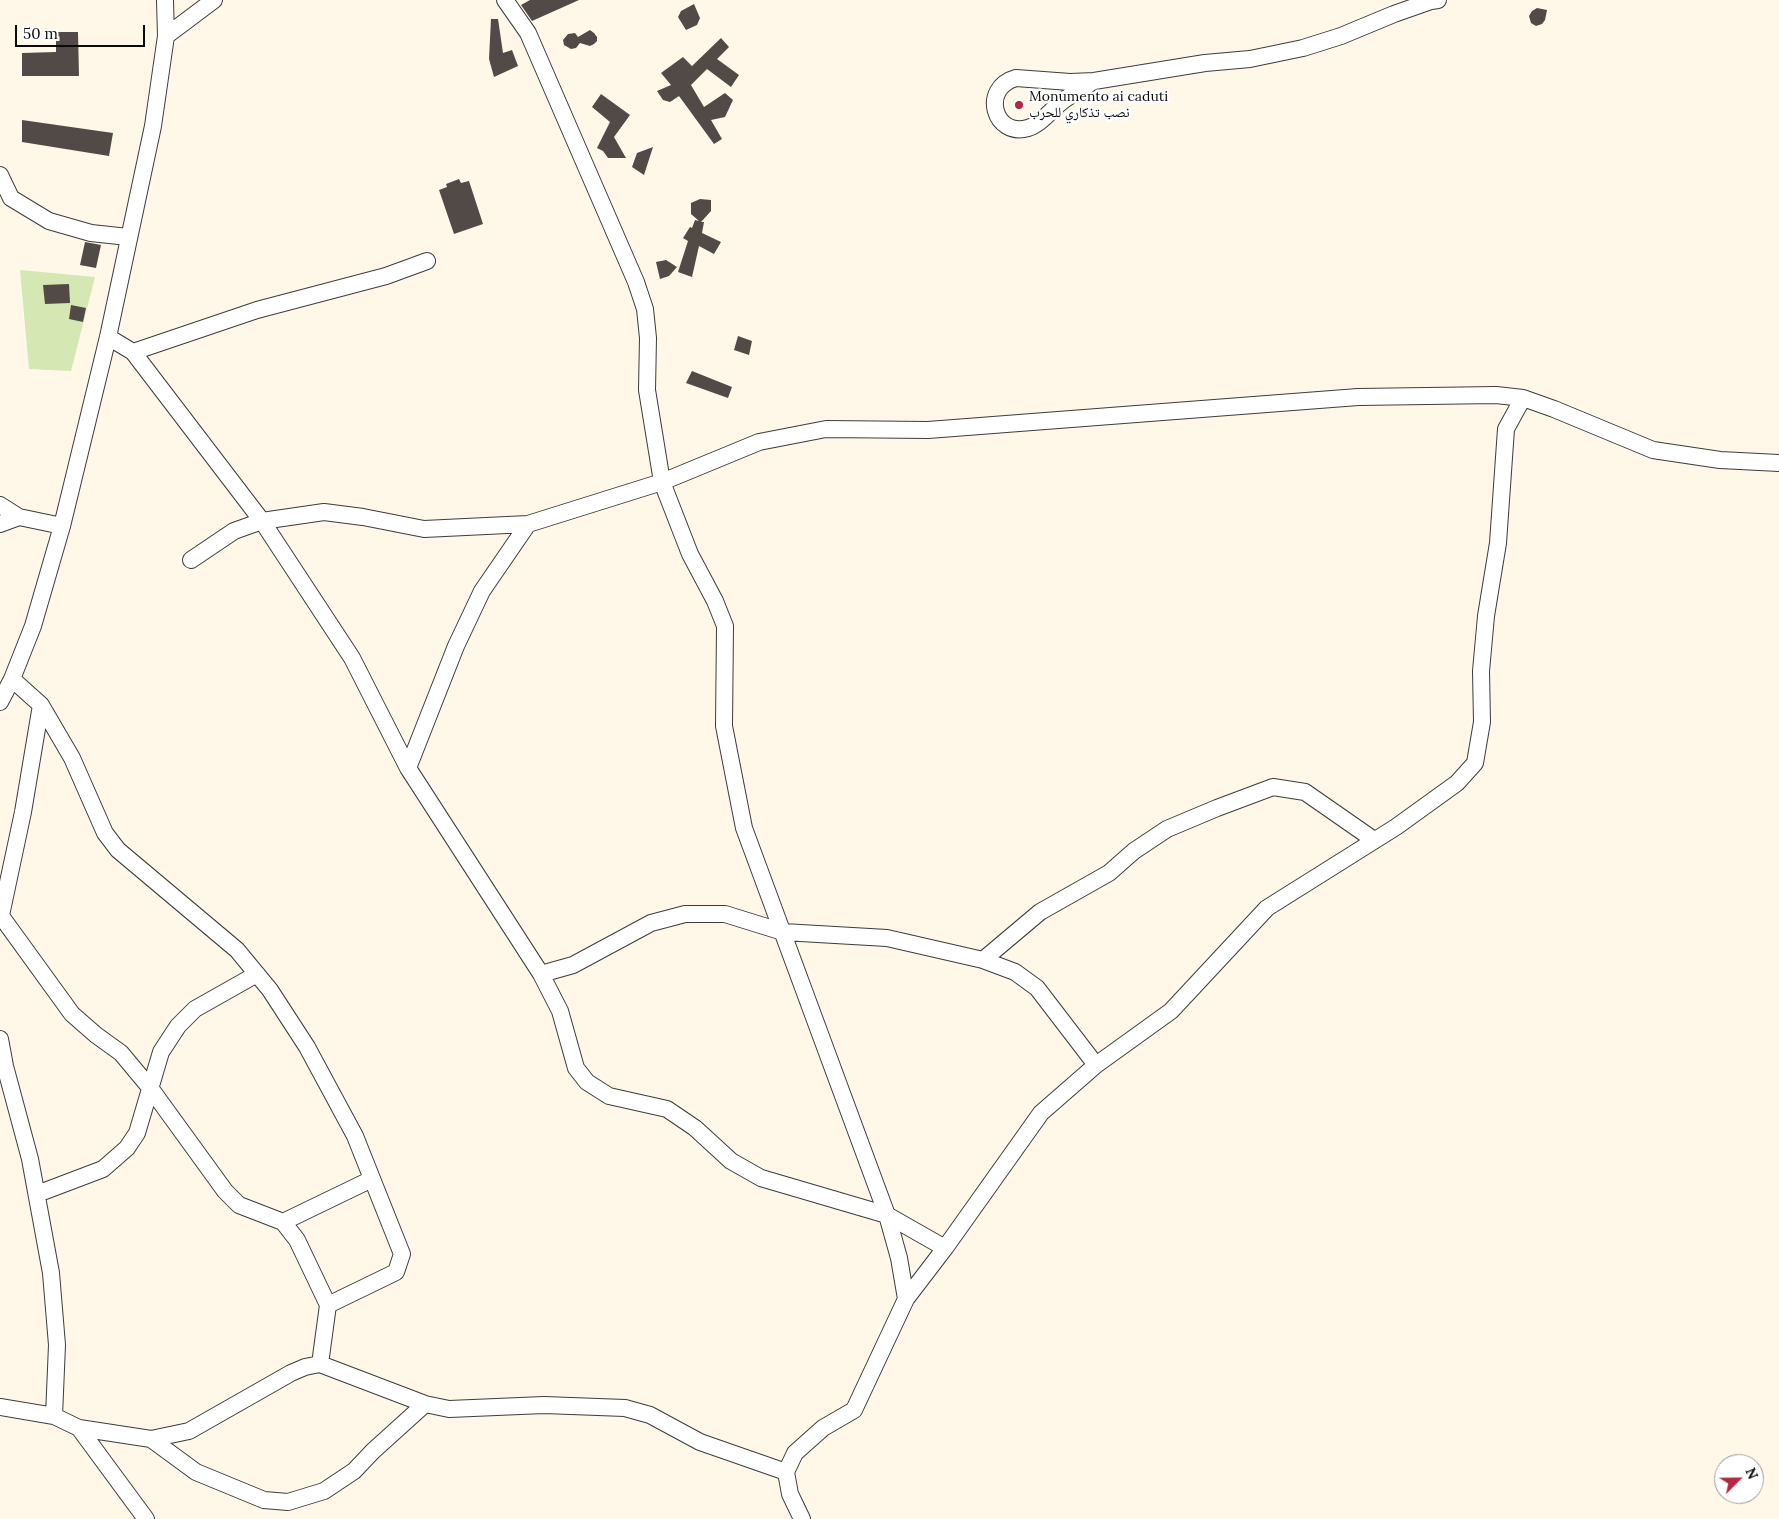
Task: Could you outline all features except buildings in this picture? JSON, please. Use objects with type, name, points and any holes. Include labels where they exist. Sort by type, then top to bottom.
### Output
[{"type":"street","points":[[0,702],[12,679],[33,626],[62,526],[108,337],[153,126],[166,36],[165,0]]},
{"type":"street","points":[[166,36],[214,0]]},
{"type":"street","points":[[505,0],[528,33],[636,282],[645,309],[648,338],[647,390],[662,482],[690,554],[716,601],[726,626],[724,726],[744,828],[887,1216],[899,1258],[906,1299]]},
{"type":"street","points":[[1094,81],[1063,100],[1038,124],[1030,128],[1023,130],[1008,127],[1002,123],[995,111],[995,95],[999,88],[1009,79],[1024,77],[1070,82],[1094,81],[1205,63],[1250,59],[1303,48],[1342,36],[1394,14],[1438,0]]},
{"type":"street","points":[[0,175],[11,198],[49,221],[91,233],[128,237]]},
{"type":"street","points":[[133,352],[257,310],[386,276],[427,261]]},
{"type":"street","points":[[108,337],[133,352],[262,521],[352,658],[408,768],[541,974],[560,1011],[576,1068],[587,1082],[608,1096],[668,1109],[695,1128],[731,1161],[762,1178],[887,1216],[945,1248]]},
{"type":"street","points":[[191,560],[234,531],[262,521],[324,512],[363,517],[424,529],[528,524],[662,482],[759,442],[826,428],[928,430],[1358,397],[1496,395],[1523,398],[1653,450],[1720,460],[1779,463]]},
{"type":"street","points":[[802,1519],[790,1494],[786,1472],[795,1453],[823,1428],[854,1410],[906,1299],[945,1248],[1041,1113],[1096,1065],[1171,1011],[1267,908],[1374,840],[1457,783],[1475,763],[1482,722],[1481,670],[1486,616],[1498,542],[1506,428],[1523,398]]},
{"type":"street","points":[[0,505],[19,517],[62,526]]},
{"type":"street","points":[[0,524],[19,517]]},
{"type":"street","points":[[408,768],[456,646],[482,591],[528,524]]},
{"type":"street","points":[[12,679],[41,706],[72,758],[106,833],[118,850],[237,950],[270,990],[307,1047],[355,1136],[402,1254],[396,1272],[328,1305]]},
{"type":"street","points":[[41,706],[23,812],[1,918],[72,1014],[121,1053],[151,1089],[225,1191],[239,1205],[283,1222],[297,1240],[328,1305],[320,1364]]},
{"type":"street","points":[[983,960],[1040,912],[1109,873],[1134,851],[1167,829],[1273,787],[1305,792],[1374,840]]},
{"type":"street","points":[[541,974],[573,965],[650,923],[685,914],[725,914],[783,932],[887,938],[983,960],[1016,972],[1037,988],[1096,1065]]},
{"type":"street","points":[[37,1194],[103,1169],[127,1148],[137,1133],[161,1052],[178,1026],[194,1009],[257,974]]},
{"type":"street","points":[[0,1039],[5,1066],[30,1159],[51,1273],[57,1345],[54,1416]]},
{"type":"street","points":[[283,1222],[372,1179]]},
{"type":"street","points":[[0,1407],[54,1416],[79,1428],[151,1439],[189,1431],[291,1373],[305,1367],[320,1364],[425,1404],[449,1409],[544,1405],[624,1408],[650,1415],[700,1442],[786,1472]]},
{"type":"street","points":[[151,1439],[196,1472],[264,1500],[288,1502],[324,1491],[354,1472],[373,1451],[425,1404]]},
{"type":"street","points":[[79,1428],[146,1519]]},
{"type":"green space","points":[[20,270],[95,277],[71,371],[29,369]]},
{"type":"place","name":"Monumento ai caduti نصب تذكاري للحرب","points":[[1019,105]]}]
